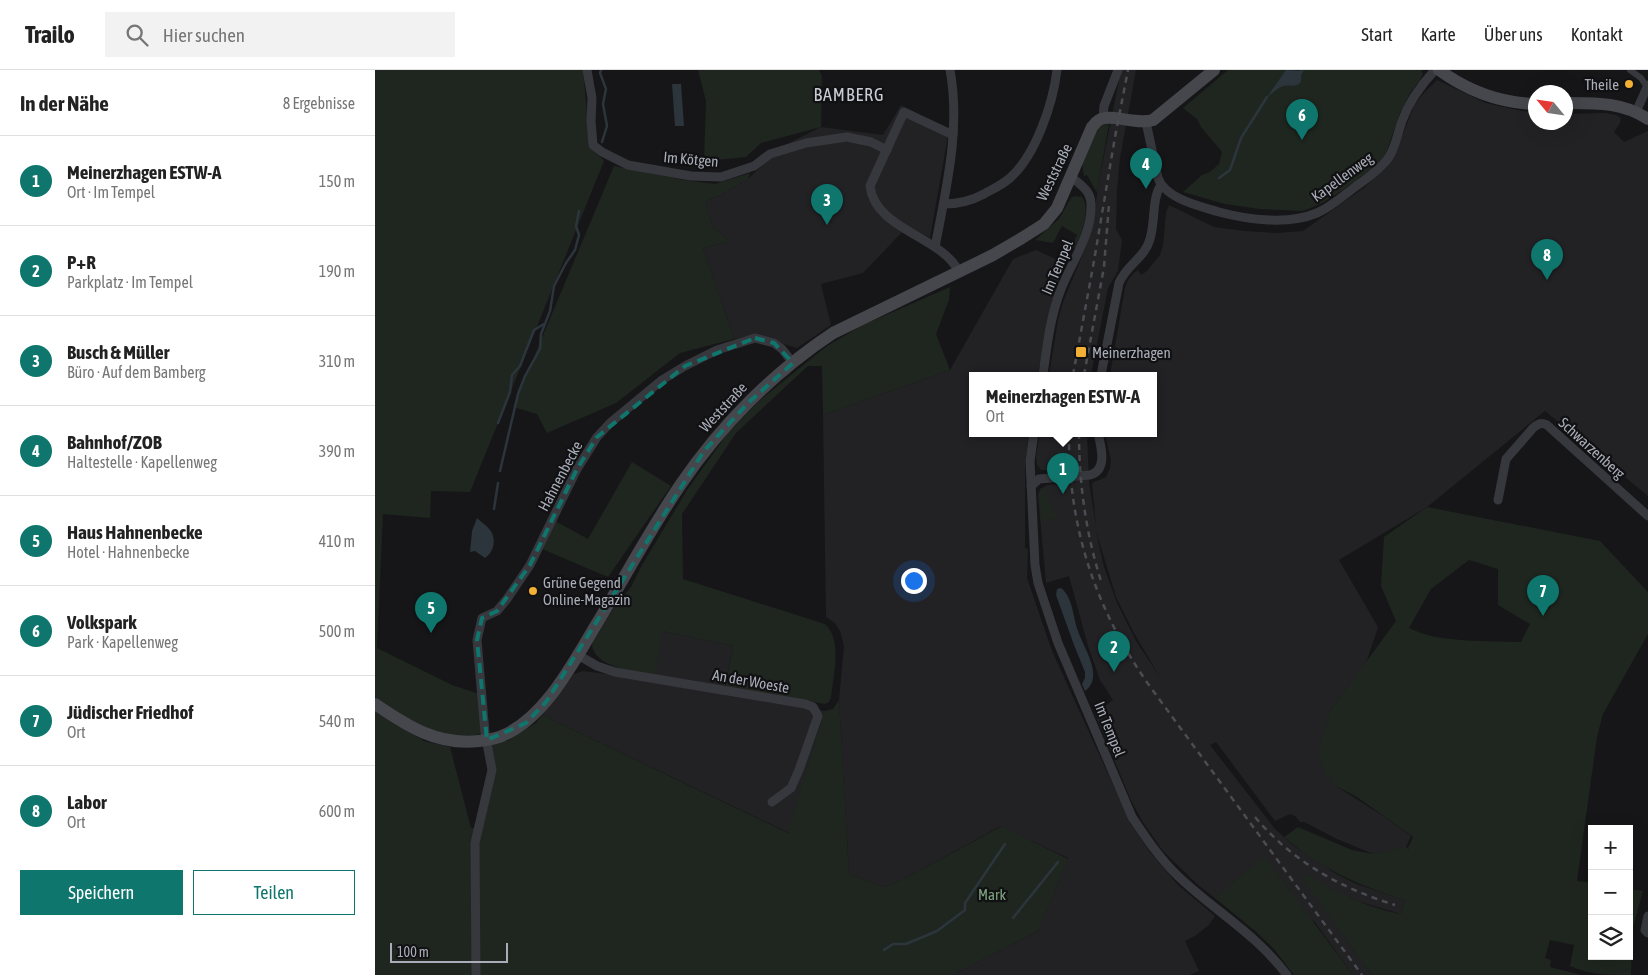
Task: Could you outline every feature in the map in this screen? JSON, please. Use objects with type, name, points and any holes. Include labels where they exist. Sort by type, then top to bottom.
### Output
[{"type":"main road","points":[[1103,118],[1146,122],[1159,115],[1201,74],[1214,70]]},
{"type":"main road","points":[[1439,70],[1461,84],[1486,96],[1528,103]]},
{"type":"main road","points":[[1573,103],[1608,104],[1636,112],[1648,119]]},
{"type":"main road","name":"Weststraße","points":[[375,704],[409,726],[429,736],[455,742],[468,743],[503,736],[526,723],[546,702],[578,655],[680,485],[704,451],[748,403],[813,346],[833,333],[860,318],[993,256],[1044,224],[1057,208],[1092,127],[1103,118]]},
{"type":"street","name":"Im Kötgen","points":[[587,70],[592,98],[593,145],[602,152],[628,165],[691,176],[721,177],[754,166],[770,154],[806,143],[847,137],[871,142],[887,150]]},
{"type":"street","points":[[935,247],[953,135],[954,96],[950,70]]},
{"type":"street","points":[[943,204],[963,202],[980,196],[1000,186],[1011,177],[1030,151],[1041,129],[1057,70]]},
{"type":"street","points":[[1103,118],[1104,106],[1118,70]]},
{"type":"street","name":"Kapellenweg","points":[[1161,185],[1171,194],[1207,209],[1227,214],[1264,219],[1302,217],[1315,214],[1361,182],[1386,161],[1392,151],[1409,105],[1435,70]]},
{"type":"street","points":[[1630,70],[1641,78],[1647,86],[1636,112]]},
{"type":"street","points":[[953,135],[904,112],[870,186],[871,196],[882,210],[899,225],[935,247],[952,261],[959,272]]},
{"type":"street","points":[[1102,372],[1119,283],[1126,270],[1139,259],[1147,248],[1153,228],[1157,192],[1161,185],[1157,178],[1146,122]]},
{"type":"street","name":"Im Tempel","points":[[1043,372],[1053,312],[1083,241],[1090,215],[1091,202],[1089,195],[1082,186],[1071,178]]},
{"type":"street","name":"Hahnenbecke","points":[[477,975],[475,843],[492,770],[485,734],[477,640],[482,618],[497,611],[507,600],[530,565],[577,470],[597,437],[610,423],[662,380],[717,350],[755,338],[774,343],[782,349],[793,363]]},
{"type":"street","name":"Schwarzenberg","points":[[1498,500],[1506,459],[1533,428],[1542,424],[1547,425],[1648,516]]},
{"type":"street","name":"Im Tempel","points":[[1033,437],[1030,461],[1035,565],[1043,600],[1058,643],[1132,817],[1159,856],[1174,872],[1256,940],[1287,975]]},
{"type":"street","points":[[1031,486],[1039,479],[1090,475],[1097,472],[1102,459],[1099,437]]},
{"type":"street","name":"An der Woeste","points":[[578,655],[597,666],[615,672],[805,704],[813,707],[818,716],[799,770],[791,788],[772,802]]},
{"type":"street","points":[[1647,932],[1648,916]]},
{"type":"highlighted area","points":[[755,338],[774,343],[793,363],[748,403],[704,451],[546,702],[526,723],[487,740],[477,640],[482,618],[497,611],[530,565],[577,469],[597,437],[685,366]]},
{"type":"shaded area","points":[[1121,70],[1136,70],[1120,158],[1117,190],[1116,229],[1122,240],[1118,271],[1108,288],[1092,372],[1049,372],[1058,320],[1063,302],[1087,244],[1094,218],[1098,186]]},
{"type":"shaded area","points":[[1286,70],[1304,70],[1301,75],[1301,82],[1296,85],[1281,87],[1267,97]]},
{"type":"shaded area","points":[[1437,80],[1486,103],[1528,112],[1528,130],[1573,130],[1573,114],[1605,113],[1621,118],[1614,132],[1624,142],[1648,131],[1648,496],[1545,411],[1427,507],[1339,560],[1378,627],[1366,663],[1330,711],[1336,786],[1411,836],[1406,847],[1373,854],[1337,839],[1304,822],[1300,822],[1295,816],[1290,814],[1275,821],[1216,742],[1210,745],[1275,829],[1294,846],[1338,875],[1359,885],[1404,900],[1401,914],[1357,901],[1302,877],[1372,975],[1353,975],[1314,921],[1225,906],[1197,884],[1163,851],[1142,821],[1130,798],[1095,714],[1113,700],[1100,680],[1088,646],[1069,576],[1046,583],[1038,495],[1040,489],[1047,485],[1063,483],[1061,471],[1041,470],[1037,465],[1036,456],[1039,437],[1087,437],[1089,482],[1096,526],[1092,483],[1106,477],[1110,468],[1111,461],[1106,437],[1157,437],[1157,372],[1111,372],[1125,288],[1128,280],[1134,273],[1138,270],[1141,275],[1147,271],[1160,255],[1163,246],[1166,213],[1169,205],[1214,227],[1276,233],[1303,231],[1365,187],[1393,159],[1414,106]],"holes":[[[1096,531],[1116,597],[1134,633],[1160,677],[1136,641],[1117,603],[1104,567]]]},
{"type":"shaded area","points":[[672,84],[681,84],[684,126],[675,126]]},
{"type":"shaded area","points":[[901,105],[949,130],[930,238],[908,226],[863,273],[821,284],[831,325],[797,348],[753,335],[734,339],[703,248],[730,241],[712,226],[705,201],[721,195],[748,179],[781,147],[821,127],[883,135]]},
{"type":"shaded area","points":[[1036,250],[1064,263],[1050,310],[1039,372],[969,372],[969,437],[1028,437],[1025,463],[1025,548],[1028,549],[1027,578],[1052,651],[1131,824],[1150,852],[1178,885],[1215,916],[1209,925],[1185,941],[1199,971],[1190,975],[953,975],[1038,931],[1068,858],[1001,826],[906,878],[885,887],[849,874],[839,700],[844,646],[840,631],[835,623],[826,617],[823,415],[950,370],[1013,259]]},
{"type":"shaded area","points":[[477,518],[489,529],[493,536],[494,544],[492,550],[485,558],[475,551],[470,552],[472,531]]},
{"type":"shaded area","points":[[1061,588],[1070,602],[1078,631],[1093,670],[1091,685],[1085,691],[1082,684],[1085,672],[1056,595],[1057,589]]},
{"type":"shaded area","points":[[662,631],[733,646],[723,695],[824,711],[789,833],[542,715],[574,674],[583,671],[614,675]]},
{"type":"green space","points":[[375,70],[583,70],[590,147],[604,161],[470,492],[431,491],[430,518],[383,514],[377,648],[452,685],[479,694],[482,733],[469,737],[456,738],[417,725],[375,697]]},
{"type":"green space","points":[[698,70],[819,70],[822,76],[821,127],[761,143],[746,157],[704,161],[706,101]]},
{"type":"green space","points":[[1228,70],[1421,70],[1423,74],[1410,93],[1400,113],[1385,156],[1343,190],[1322,203],[1303,211],[1260,209],[1225,204],[1183,192],[1202,175],[1210,172],[1219,164],[1222,152],[1201,127],[1197,119],[1183,108]]},
{"type":"green space","points":[[1109,124],[1097,193],[1087,175],[1084,176],[1082,162],[1098,128]]},
{"type":"green space","points":[[614,166],[684,180],[715,184],[750,173],[748,179],[721,195],[705,201],[712,226],[730,241],[703,248],[734,339],[680,353],[616,403],[547,433],[537,414],[513,407]]},
{"type":"green space","points":[[1074,196],[1081,196],[1086,207],[1085,221],[1076,248],[1071,247],[1077,235],[1062,226],[1053,243],[1035,240],[1059,219]]},
{"type":"green space","points":[[950,287],[949,300],[936,334],[950,370],[823,415],[822,366],[808,366],[736,433],[682,514],[683,579],[825,624],[831,631],[834,639],[835,670],[829,702],[825,704],[725,687],[733,646],[662,631],[655,676],[617,668],[600,658],[594,652],[592,644],[615,606],[631,587],[687,490],[728,433],[759,401],[827,346],[863,325]]},
{"type":"green space","points":[[632,462],[671,486],[608,577],[542,549],[555,521],[588,539]]},
{"type":"green space","points":[[1045,487],[1048,500],[1059,518],[1043,521],[1041,518],[1039,494]]},
{"type":"green space","points":[[1427,507],[1600,541],[1648,592],[1648,634],[1603,714],[1597,737],[1577,881],[1588,882],[1588,960],[1631,960],[1631,975],[1592,973],[1570,966],[1574,945],[1550,940],[1545,958],[1551,960],[1550,967],[1581,975],[1372,975],[1301,877],[1305,874],[1339,893],[1375,908],[1401,914],[1404,900],[1341,875],[1312,858],[1284,837],[1298,827],[1352,850],[1373,854],[1403,847],[1409,850],[1408,848],[1413,837],[1357,797],[1336,786],[1326,774],[1319,758],[1321,742],[1330,711],[1396,621],[1381,586],[1384,537]],"holes":[[[1469,560],[1498,569],[1498,605],[1530,624],[1521,642],[1448,639],[1421,633],[1409,628],[1431,589]]]},
{"type":"green space","name":"Mark","points":[[839,700],[849,874],[885,887],[906,878],[1002,826],[1068,859],[1038,931],[953,975],[480,975],[478,844],[493,770],[490,742],[507,741],[536,723],[542,715],[788,833],[824,711],[833,709]]},
{"type":"green space","points":[[375,711],[424,741],[450,747],[471,828],[477,828],[473,975],[375,975]]},
{"type":"green space","points":[[1264,856],[1353,975],[1294,975],[1274,949],[1215,898]]},
{"type":"green space","points":[[1633,890],[1643,891],[1633,927]]},
{"type":"waterway","name":"Hahnenbecke","points":[[601,70],[600,73],[606,89],[603,104],[607,126],[602,142]]},
{"type":"waterway","points":[[1219,178],[1230,170],[1241,138],[1267,97]]},
{"type":"waterway","name":"Hahnenbecke","points":[[500,471],[518,394],[525,376],[540,349],[541,334],[550,311],[554,286],[575,250],[579,235],[576,226],[579,211]]},
{"type":"waterway","points":[[498,423],[510,392],[512,375],[520,366],[534,330],[544,324]]},
{"type":"waterway","name":"Hahnenbecke","points":[[494,509],[498,483]]},
{"type":"waterway","points":[[884,950],[893,944],[906,944],[937,931],[965,910],[965,903],[1005,844]]},
{"type":"waterway","points":[[1013,918],[1058,862]]},
{"type":"railway","points":[[1074,372],[1128,70]]},
{"type":"railway","points":[[1085,372],[1104,267],[1109,204]]},
{"type":"railway","points":[[1069,437],[1070,468],[1080,535],[1089,567],[1115,629],[1151,688],[1362,975]]},
{"type":"railway","points":[[1079,437],[1080,471],[1085,509],[1096,566],[1102,584]]},
{"type":"railway","points":[[1255,817],[1285,847],[1318,871],[1355,890],[1395,905]]},
{"type":"place","name":"Theile","points":[[1629,84]]},
{"type":"place","name":"Volkspark","points":[[1302,140]]},
{"type":"place","name":"Bahnhof/ZOB","points":[[1146,189]]},
{"type":"place","name":"Busch & Müller","points":[[827,225]]},
{"type":"place","name":"Labor","points":[[1547,280]]},
{"type":"place","name":"Meinerzhagen","points":[[1081,352]]},
{"type":"place","name":"Meinerzhagen ESTW-A","points":[[1063,494]]},
{"type":"place","name":"Grüne Gegend Online-Magazin","points":[[533,591]]},
{"type":"place","name":"Jüdischer Friedhof","points":[[1543,616]]},
{"type":"place","name":"Haus Hahnenbecke","points":[[431,633]]},
{"type":"place","name":"P+R","points":[[1114,672]]},
{"type":"district","name":"BAMBERG","points":[[849,94]]}]
